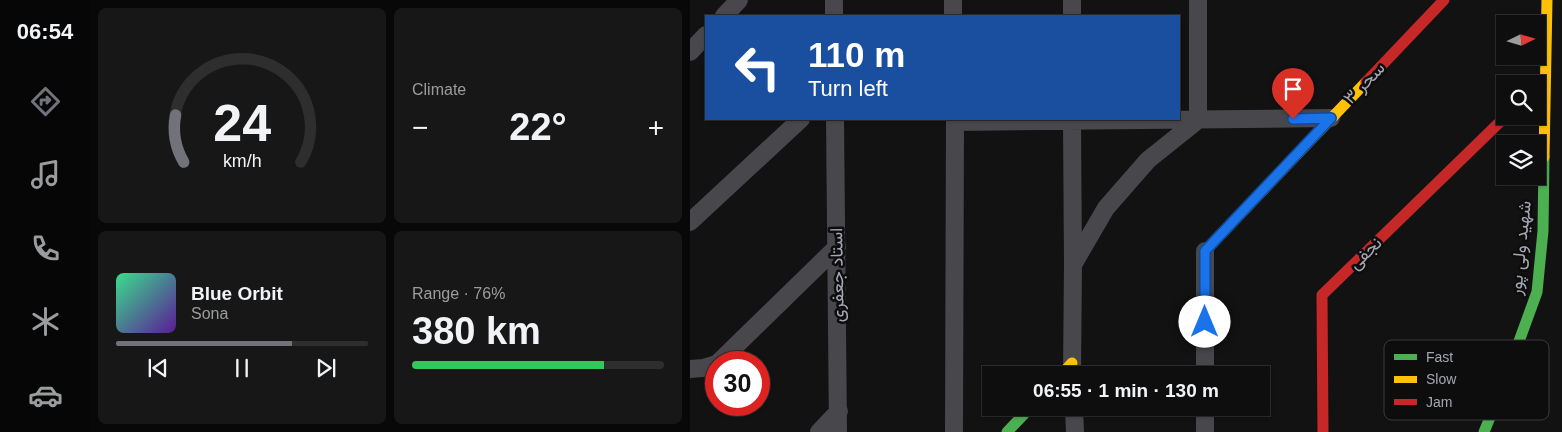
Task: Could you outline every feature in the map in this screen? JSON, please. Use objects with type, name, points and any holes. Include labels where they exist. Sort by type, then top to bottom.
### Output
[{"type":"street","points":[[725,15],[739,0]]},
{"type":"street","points":[[834,0],[834,15]]},
{"type":"street","points":[[952,0],[953,15]]},
{"type":"street","points":[[1072,0],[1072,15]]},
{"type":"street","points":[[1198,0],[1198,120]]},
{"type":"street","name":"سحر ۳","points":[[1205,366],[1205,251],[1444,0]]},
{"type":"street","name":"شهید ولی پور","points":[[1543,75],[1548,0]]},
{"type":"street","points":[[690,52],[705,36]]},
{"type":"street","points":[[954,432],[955,120],[1331,118]]},
{"type":"street","name":"استاد جعفری","points":[[835,120],[838,432]]},
{"type":"street","points":[[1068,366],[1074,264],[1072,120]]},
{"type":"street","points":[[1074,264],[1106,208],[1148,160],[1198,120]]},
{"type":"street","points":[[690,222],[796,123]]},
{"type":"street","name":"نجفی","points":[[1323,432],[1322,295],[1497,125]]},
{"type":"street","name":"شهید ولی پور","points":[[1520,340],[1537,292],[1543,231],[1542,125]]},
{"type":"street","points":[[730,351],[837,248]]},
{"type":"street","points":[[690,369],[705,367]]},
{"type":"street","points":[[819,432],[838,411]]},
{"type":"street","points":[[1008,432],[1023,416]]},
{"type":"street","points":[[1074,416],[1075,432]]},
{"type":"street","points":[[1205,416],[1205,432]]},
{"type":"street","name":"شهید ولی پور","points":[[1484,432],[1489,420]]},
{"type":"traffic: fast","points":[[1520,340],[1537,292],[1543,231],[1544,185]]},
{"type":"traffic: fast","points":[[1007,432],[1022,416]]},
{"type":"traffic: fast","points":[[1484,432],[1489,420]]},
{"type":"traffic: slow","points":[[1544,135],[1547,0]]},
{"type":"traffic: slow","points":[[1205,251],[1366,82]]},
{"type":"traffic: slow","points":[[1069,366],[1072,363]]},
{"type":"traffic: jam","points":[[1366,82],[1444,0]]},
{"type":"traffic: jam","points":[[1323,432],[1322,295],[1497,125]]},
{"type":"route","points":[[1205,322],[1205,251],[1331,118],[1293,119]]}]
